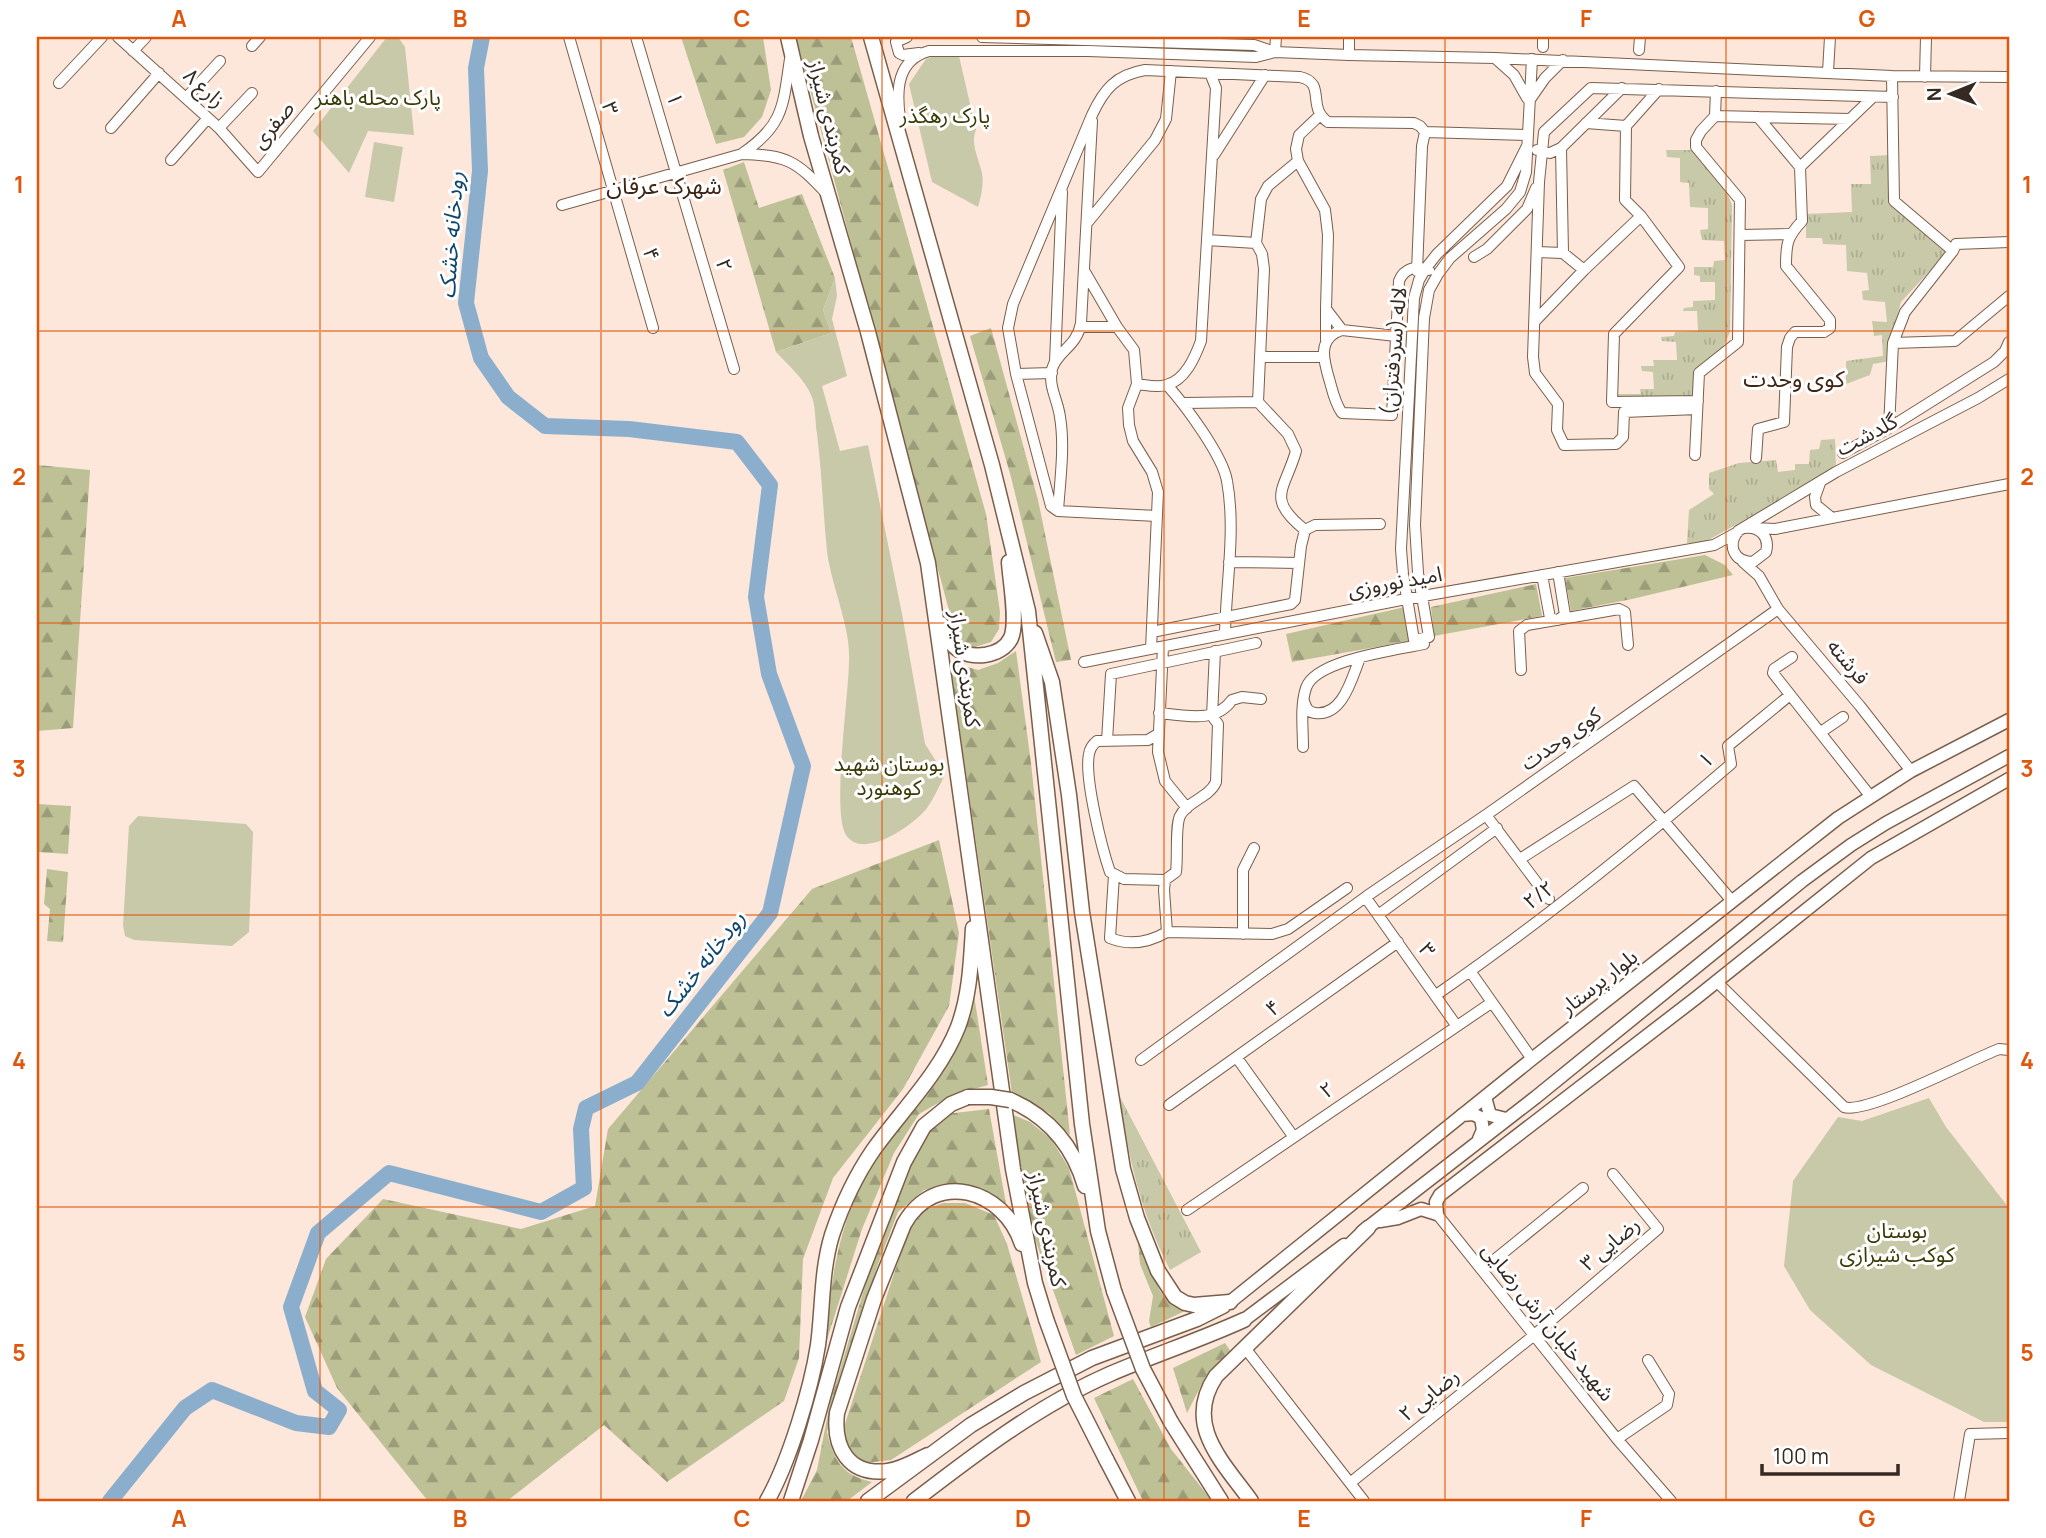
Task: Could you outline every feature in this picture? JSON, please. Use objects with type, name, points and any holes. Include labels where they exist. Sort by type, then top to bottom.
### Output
[{"type":"highway","name":"کمربندی شیراز","points":[[788,37],[827,193],[868,331],[916,513],[936,609],[1005,1120],[1035,1283],[1074,1396],[1128,1501]]},
{"type":"highway","points":[[870,37],[1004,513],[1028,611],[1052,682],[1086,937],[1123,1169],[1137,1218],[1158,1271],[1175,1297],[1194,1305],[1230,1302]]},
{"type":"highway","points":[[936,609],[946,636],[957,649],[984,656],[1003,650],[1012,636],[1014,624],[1004,513]]},
{"type":"highway","points":[[1028,611],[1071,1028],[1098,1231]]},
{"type":"highway","points":[[767,1501],[778,1482],[812,1377],[824,1274],[832,1236],[860,1171],[930,1075],[957,1029],[968,987],[976,902]]},
{"type":"highway","points":[[791,1501],[848,1307],[899,1174],[924,1126],[951,1104],[968,1097],[1010,1100],[1037,1114],[1069,1146],[1084,1181],[1114,1292],[1143,1369],[1171,1422],[1221,1501]]},
{"type":"highway","points":[[928,1455],[890,1471],[874,1472],[848,1460],[838,1446],[835,1429],[837,1413],[874,1299],[909,1214],[931,1197],[944,1193],[958,1192],[983,1197],[1005,1214],[1019,1235],[1035,1283]]},
{"type":"highway","points":[[1251,1501],[1210,1443],[1202,1409],[1204,1398],[1216,1376],[1372,1225]]},
{"type":"highway","points":[[869,1499],[994,1410],[1092,1358],[1197,1319],[1230,1302]]},
{"type":"highway","points":[[914,1501],[959,1464],[1054,1404],[1109,1374],[1244,1320]]},
{"type":"highway","points":[[928,1501],[935,1485]]},
{"type":"main road","name":"بلوار پرستار","points":[[1230,1302],[1838,818],[1911,771],[2009,720]]},
{"type":"main road","points":[[1244,1320],[1372,1225],[1851,845],[1907,811],[2009,756]]},
{"type":"main road","points":[[1994,764],[2009,762]]},
{"type":"main road","points":[[1372,1225],[1421,1209],[1437,1214],[1436,1202],[1440,1195],[1535,1124],[1871,858],[2009,779]]},
{"type":"main road","points":[[1907,811],[1916,831]]},
{"type":"main road","points":[[1664,994],[1696,998]]},
{"type":"main road","points":[[1660,1023],[1664,994]]},
{"type":"main road","points":[[1485,1097],[1490,1115],[1506,1119]]},
{"type":"main road","points":[[1462,1115],[1473,1114],[1481,1118],[1483,1130],[1479,1139]]},
{"type":"street","points":[[59,83],[102,37]]},
{"type":"street","name":"۸ زارع","points":[[118,37],[219,128],[258,172]]},
{"type":"street","points":[[133,51],[146,37]]},
{"type":"street","points":[[252,46],[260,37]]},
{"type":"street","name":"صفری","points":[[258,172],[370,37]]},
{"type":"street","name":"۳","points":[[569,37],[613,191]]},
{"type":"street","name":"۱","points":[[636,37],[676,173]]},
{"type":"street","points":[[907,37],[897,42],[899,53],[903,55],[938,50],[996,50],[1256,57],[1275,51]]},
{"type":"street","points":[[982,37],[1200,40],[1255,45],[1275,51],[1349,55],[1563,60],[1892,76],[2009,77]]},
{"type":"street","points":[[1275,51],[1276,37]]},
{"type":"street","points":[[1349,37],[1349,55]]},
{"type":"street","points":[[1639,50],[1640,37]]},
{"type":"street","points":[[1828,72],[1830,38]]},
{"type":"street","points":[[1925,76],[1926,39]]},
{"type":"street","points":[[904,154],[897,87],[904,68],[920,53]]},
{"type":"street","points":[[742,154],[763,140],[777,120],[783,103],[791,55]]},
{"type":"street","points":[[1495,58],[1514,75],[1529,102],[1545,78],[1563,60]]},
{"type":"street","name":"لاله (سردفتران)","points":[[1424,133],[1421,267],[1414,298],[1401,549],[1406,599],[1414,640],[1429,637],[1418,573],[1415,525],[1424,318],[1429,290],[1450,258],[1506,209],[1520,192],[1526,172],[1532,59]]},
{"type":"street","points":[[186,98],[220,61]]},
{"type":"street","points":[[1157,516],[1058,511],[1051,506],[1016,373],[1008,328],[1013,304],[1105,92],[1129,73],[1145,70],[1309,79],[1315,86],[1319,116],[1328,122],[1414,123],[1420,125],[1424,133],[1527,140],[1542,152],[1550,153],[1561,148],[1622,88]]},
{"type":"street","points":[[1087,224],[1161,129],[1168,109],[1171,71]]},
{"type":"street","points":[[111,128],[159,73]]},
{"type":"street","points":[[1137,384],[1167,386],[1184,373],[1195,357],[1200,341],[1216,88],[1210,73]]},
{"type":"street","points":[[1212,158],[1265,75]]},
{"type":"street","points":[[1892,76],[1894,201],[1953,251]]},
{"type":"street","points":[[1698,405],[1624,412],[1623,437],[1616,443],[1564,445],[1557,430],[1558,404],[1535,373],[1539,182],[1544,132],[1591,88],[1894,97]]},
{"type":"street","points":[[1659,89],[1626,126],[1625,200],[1642,216],[1679,267],[1615,334],[1612,402],[1698,405]]},
{"type":"street","points":[[1695,455],[1699,373],[1738,342],[1740,200],[1696,146],[1701,131],[1715,116],[1716,91]]},
{"type":"street","points":[[219,128],[252,93]]},
{"type":"street","points":[[1800,167],[1873,97]]},
{"type":"street","points":[[1016,373],[1053,368],[1078,337],[1085,271],[1093,115]]},
{"type":"street","points":[[1319,116],[1299,135],[1296,149],[1297,161],[1325,210],[1328,235],[1326,340],[1323,357],[1336,405],[1342,413],[1392,415],[1396,336],[1342,330],[1326,340]]},
{"type":"street","points":[[1715,116],[1850,120]]},
{"type":"street","points":[[1756,458],[1758,429],[1784,422],[1787,347],[1790,338],[1795,332],[1824,332],[1830,328],[1830,320],[1786,265],[1789,234],[1802,221],[1800,167],[1758,117]]},
{"type":"street","points":[[171,160],[208,118]]},
{"type":"street","points":[[1586,123],[1626,126]]},
{"type":"street","name":"لاله (سردفتران)","points":[[1396,336],[1401,277],[1407,271],[1421,267],[1437,254],[1507,186],[1527,140]]},
{"type":"street","points":[[1561,148],[1563,253]]},
{"type":"street","points":[[562,205],[742,154],[770,154],[788,159],[827,193]]},
{"type":"street","points":[[1297,161],[1279,175],[1261,199],[1256,243],[1262,254],[1264,269],[1258,402],[1288,434],[1296,451],[1282,483],[1280,498],[1291,519],[1305,530]]},
{"type":"street","name":"۲","points":[[676,173],[734,369]]},
{"type":"street","points":[[1474,257],[1487,249],[1527,209],[1539,182]]},
{"type":"street","points":[[1058,511],[1062,439],[1060,414],[1051,383],[1063,184]]},
{"type":"street","name":"۴","points":[[613,191],[653,328]]},
{"type":"street","points":[[1536,320],[1642,216]]},
{"type":"street","points":[[1740,234],[1789,234]]},
{"type":"street","points":[[1476,236],[1487,249]]},
{"type":"street","points":[[1207,240],[1256,243]]},
{"type":"street","points":[[1889,428],[1894,342],[1905,312],[1953,251],[1955,244],[2009,242]]},
{"type":"street","points":[[1537,252],[1563,253],[1584,270]]},
{"type":"street","points":[[1421,267],[1438,274]]},
{"type":"street","points":[[1085,271],[1117,327],[1134,350],[1137,384],[1128,408],[1129,425],[1133,441],[1152,472],[1157,492],[1151,649]]},
{"type":"street","points":[[1894,342],[1955,341],[2009,296]]},
{"type":"street","points":[[1326,309],[1342,330]]},
{"type":"street","points":[[1080,327],[1117,327]]},
{"type":"street","points":[[1843,453],[1889,428],[1994,362],[2005,351],[2009,342]]},
{"type":"street","points":[[1261,357],[1323,357]]},
{"type":"street","name":"گلدشت","points":[[1714,545],[2009,379]]},
{"type":"street","points":[[1167,386],[1182,403],[1223,467],[1227,481],[1229,562],[1224,634]]},
{"type":"street","points":[[1182,403],[1258,402]]},
{"type":"street","points":[[1406,428],[1421,428]]},
{"type":"street","points":[[1820,483],[1815,501],[1818,508],[1832,518]]},
{"type":"street","points":[[1761,558],[1753,562],[1740,559],[1732,548],[1732,542],[1741,530],[1784,528],[2009,484]]},
{"type":"street","points":[[1152,632],[1290,604],[1296,600],[1305,530],[1315,524],[1380,524]]},
{"type":"street","points":[[1755,528],[1765,536],[1767,547]]},
{"type":"street","points":[[1759,576],[1761,558],[1784,528]]},
{"type":"street","name":"امید نوروزی","points":[[1084,662],[1406,599],[1714,545]]},
{"type":"street","name":"فرشته","points":[[1714,545],[1725,548],[1759,576],[1778,609],[1911,771]]},
{"type":"street","points":[[1229,562],[1299,563]]},
{"type":"street","points":[[1542,575],[1550,618],[1558,620],[1565,615],[1558,572]]},
{"type":"street","points":[[1521,670],[1520,628],[1623,609],[1628,645]]},
{"type":"street","name":"کوی وحدت","points":[[1141,1060],[1366,898],[1778,609]]},
{"type":"street","points":[[1303,747],[1303,701],[1310,679],[1321,670],[1423,645],[1423,640]]},
{"type":"street","points":[[1107,741],[1111,674],[1256,643]]},
{"type":"street","points":[[1163,647],[1158,752],[1165,781],[1187,808]]},
{"type":"street","points":[[1158,734],[1148,740],[1097,741],[1091,746],[1088,772],[1105,858],[1110,872],[1124,879],[1165,880],[1175,872],[1180,816],[1213,789],[1216,782],[1218,724],[1212,716],[1215,651]]},
{"type":"street","points":[[1793,657],[1773,671],[1871,797]]},
{"type":"street","points":[[1303,701],[1311,712],[1324,713],[1332,709],[1349,685],[1360,659]]},
{"type":"street","name":"۱","points":[[1663,822],[1731,764],[1728,746],[1790,695]]},
{"type":"street","points":[[1159,713],[1212,716],[1225,710],[1232,699],[1261,699]]},
{"type":"street","points":[[1821,732],[1843,717]]},
{"type":"street","points":[[1520,859],[1634,786],[1732,901]]},
{"type":"street","points":[[1486,815],[1549,899]]},
{"type":"street","name":"۲/۲","points":[[1436,995],[1663,822]]},
{"type":"street","points":[[1378,915],[1497,828]]},
{"type":"street","points":[[1243,934],[1243,870],[1254,848]]},
{"type":"street","points":[[1114,876],[1110,939],[1130,944],[1167,932],[1272,934],[1288,929],[1347,888]]},
{"type":"street","points":[[1165,880],[1167,932]]},
{"type":"street","name":"۳","points":[[1366,898],[1456,1025]]},
{"type":"street","name":"۴","points":[[1169,1105],[1398,942]]},
{"type":"street","points":[[1470,971],[1532,1059]]},
{"type":"street","points":[[1716,981],[1844,1108],[1879,1102],[1999,1049],[2009,1050]]},
{"type":"street","name":"۲","points":[[1187,1210],[1490,1003]]},
{"type":"street","points":[[1237,1058],[1293,1136]]},
{"type":"street","name":"رضایی ۳","points":[[1533,1336],[1658,1229],[1613,1174]]},
{"type":"street","points":[[1482,1270],[1583,1188]]},
{"type":"street","name":"شهید خلبان آرش رضایی","points":[[1437,1214],[1533,1336],[1671,1501]]},
{"type":"street","name":"رضایی ۲","points":[[1350,1483],[1533,1336]]},
{"type":"street","points":[[1245,1348],[1364,1501]]},
{"type":"street","points":[[1617,1439],[1667,1405],[1669,1400],[1669,1394],[1648,1360]]},
{"type":"street","points":[[1959,1501],[1970,1434],[2009,1433]]},
{"type":"green space","name":"پارک محله باهنر","points":[[387,37],[398,37],[405,47],[414,135],[368,131],[349,173],[313,131]]},
{"type":"green space","points":[[681,37],[763,37],[771,90],[762,117],[744,137],[716,144]]},
{"type":"green space","points":[[796,37],[851,37],[986,514],[1000,612],[999,629],[991,642],[975,647],[962,644],[955,633]]},
{"type":"green space","name":"پارک رهگذر","points":[[934,56],[959,56],[976,130],[974,146],[982,173],[978,207],[932,182],[909,84],[926,59]]},
{"type":"green space","points":[[374,142],[403,147],[394,202],[365,197]]},
{"type":"green space","points":[[1666,150],[1694,150],[1725,188],[1732,205],[1730,332],[1723,348],[1696,371],[1695,399],[1617,399],[1617,394],[1641,394],[1640,389],[1654,389],[1653,372],[1642,371],[1641,366],[1654,366],[1653,360],[1677,360],[1676,342],[1662,341],[1661,337],[1674,336],[1675,332],[1698,331],[1697,311],[1683,311],[1684,308],[1693,307],[1693,301],[1715,300],[1715,282],[1700,282],[1700,276],[1694,275],[1694,267],[1713,267],[1714,261],[1725,260],[1724,241],[1702,240],[1700,230],[1708,229],[1708,208],[1690,207],[1689,183],[1680,182],[1680,158],[1667,157]]},
{"type":"green space","points":[[1890,155],[1889,202],[1946,253],[1901,302],[1891,339],[1890,361],[1873,364],[1870,375],[1846,384],[1846,361],[1883,356],[1882,335],[1874,336],[1872,321],[1887,322],[1885,302],[1863,300],[1862,291],[1869,290],[1867,273],[1847,271],[1846,245],[1823,244],[1822,238],[1806,238],[1806,214],[1852,212],[1851,184],[1871,184],[1870,156]]},
{"type":"green space","points":[[744,162],[759,208],[802,194],[835,278],[823,310],[831,333],[776,352],[723,170]]},
{"type":"green space","name":"بوستان شهید کوهنورد","points":[[835,278],[837,296],[832,319],[847,376],[822,386],[840,451],[868,445],[925,744],[945,775],[927,808],[911,823],[888,838],[864,844],[854,842],[846,835],[842,822],[841,777],[849,655],[827,551],[814,406],[805,384],[776,352],[831,333],[823,310]]},
{"type":"green space","points":[[991,328],[1038,500],[1071,660],[1056,662],[1011,477],[970,336]]},
{"type":"green space","points":[[1835,439],[1836,469],[1703,543],[1687,543],[1689,510],[1714,494],[1709,489],[1709,473],[1739,463],[1776,460],[1778,472],[1795,470],[1795,464],[1809,464],[1810,450],[1819,449],[1821,440]]},
{"type":"green space","points":[[37,465],[90,470],[73,728],[37,731]]},
{"type":"green space","points":[[1705,555],[1725,565],[1733,575],[1571,611],[1565,578]]},
{"type":"green space","points":[[1536,584],[1542,616],[1434,636],[1431,607]]},
{"type":"green space","points":[[1405,607],[1410,641],[1292,662],[1286,634]]},
{"type":"green space","points":[[1016,651],[1031,763],[1070,1135],[1049,1113],[1012,1093],[950,662],[978,670],[998,663]]},
{"type":"green space","points":[[37,804],[71,806],[68,854],[37,852]]},
{"type":"green space","points":[[138,816],[246,824],[253,832],[249,932],[232,946],[134,940],[125,936],[123,925],[129,826]]},
{"type":"green space","points":[[939,840],[959,933],[949,1006],[903,1089],[833,1178],[803,1259],[799,1358],[784,1401],[667,1482],[604,1425],[507,1501],[428,1501],[337,1388],[305,1317],[326,1259],[383,1199],[521,1229],[595,1206],[608,1129],[812,889]]},
{"type":"green space","points":[[47,869],[68,872],[63,942],[47,941],[50,909],[44,904]]},
{"type":"green space","points":[[974,995],[988,1085],[952,1095],[919,1114],[894,1153],[862,1229],[824,1349],[843,1231],[860,1186],[878,1153],[924,1094],[944,1063],[961,1030]]},
{"type":"green space","points":[[1119,1095],[1201,1252],[1170,1270],[1143,1205]]},
{"type":"green space","name":"بوستان کوکب شیرازی","points":[[1929,1098],[1946,1127],[2009,1208],[2009,1422],[1984,1422],[1871,1365],[1810,1310],[1784,1266],[1793,1181],[1838,1117],[1862,1121]]},
{"type":"green space","points":[[989,1109],[1006,1204],[990,1193],[962,1184],[924,1190],[898,1212],[878,1264],[827,1432],[836,1459],[846,1471],[872,1482],[847,1501],[801,1501],[817,1470],[830,1403],[884,1223],[916,1152],[931,1127],[946,1114]]},
{"type":"green space","points":[[1011,1114],[1030,1122],[1051,1139],[1069,1168],[1114,1336],[1076,1355],[1035,1239]]},
{"type":"green space","points":[[943,1203],[965,1203],[994,1215],[1007,1244],[1041,1362],[891,1460],[865,1463],[849,1449],[843,1430],[907,1234],[924,1210]]},
{"type":"green space","points":[[1138,1243],[1160,1291],[1170,1303],[1187,1310],[1151,1327],[1149,1321],[1153,1296],[1140,1264]]},
{"type":"green space","points":[[1225,1343],[1231,1352],[1206,1376],[1187,1413],[1173,1368]]},
{"type":"green space","points":[[1133,1379],[1171,1449],[1212,1501],[1143,1501],[1094,1398]]},
{"type":"waterway","name":"رودخانه خشک","points":[[110,1501],[185,1408],[212,1390],[296,1423],[329,1427],[339,1410],[315,1391],[291,1307],[318,1233],[389,1173],[541,1212],[584,1188],[581,1129],[586,1108],[637,1083],[770,913],[803,766],[769,674],[756,597],[770,485],[737,442],[629,429],[545,426],[508,397],[481,358],[466,303],[480,171],[476,68],[482,37]]},
{"type":"district","name":"شهرک عرفان","points":[[664,186]]},
{"type":"district","name":"کوی وحدت","points":[[1794,379]]}]
